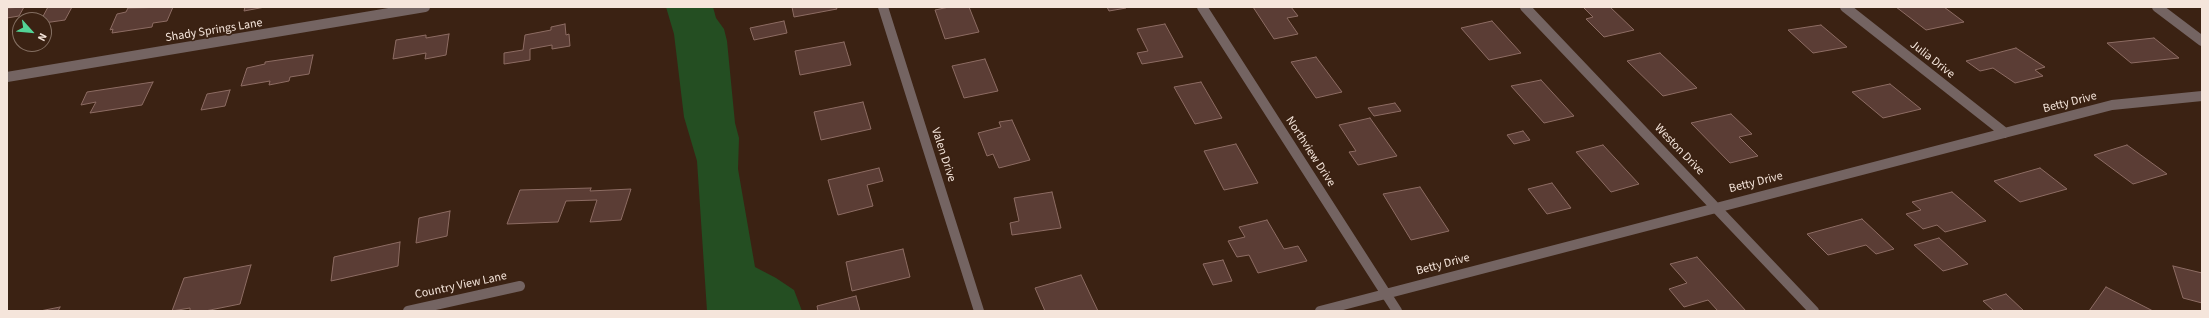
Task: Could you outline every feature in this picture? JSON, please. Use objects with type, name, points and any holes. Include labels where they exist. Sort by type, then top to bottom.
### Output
[{"type":"street","name":"Shady Springs Lane","points":[[7,77],[426,7]]},
{"type":"street","name":"Valen Drive","points":[[883,7],[979,311]]},
{"type":"street","name":"Northview Drive","points":[[1202,7],[1397,311]]},
{"type":"street","name":"Weston Drive","points":[[1525,7],[1814,311]]},
{"type":"street","name":"Julia Drive","points":[[1844,7],[2005,133]]},
{"type":"street","points":[[2156,7],[2202,41]]},
{"type":"street","name":"Betty Drive","points":[[1320,311],[1716,207],[2112,106],[2202,96]]},
{"type":"street","name":"Country View Lane","points":[[408,311],[520,286]]},
{"type":"green space","points":[[666,7],[713,7],[716,18],[724,29],[727,41],[735,123],[739,138],[738,169],[755,267],[794,290],[802,311],[707,311],[697,161],[684,117],[674,34]]},
{"type":"building","points":[[24,7],[21,12],[12,12],[12,17],[7,18],[7,8]]},
{"type":"building","points":[[48,7],[72,7],[65,20],[52,22],[52,12],[45,12]]},
{"type":"building","points":[[173,7],[167,21],[153,23],[152,27],[112,33],[113,29],[110,30],[117,14],[126,12],[128,8]]},
{"type":"building","points":[[245,7],[265,7],[244,11]]},
{"type":"building","points":[[792,7],[836,7],[837,9],[794,17]]},
{"type":"building","points":[[949,7],[969,7],[979,32],[945,39],[935,10]]},
{"type":"building","points":[[1107,7],[1125,7],[1126,8],[1109,11]]},
{"type":"building","points":[[1253,7],[1291,7],[1298,16],[1287,18],[1298,34],[1274,39]]},
{"type":"building","points":[[1583,7],[1610,7],[1634,30],[1604,37],[1586,19],[1593,17]]},
{"type":"building","points":[[1896,7],[1944,7],[1964,22],[1926,30]]},
{"type":"building","points":[[784,21],[787,33],[754,40],[750,28]]},
{"type":"building","points":[[1492,21],[1521,53],[1489,60],[1461,28]]},
{"type":"building","points":[[565,24],[566,35],[569,34],[570,46],[552,49],[552,45],[530,49],[530,60],[504,64],[504,53],[523,50],[525,35],[551,30],[551,27]]},
{"type":"building","points":[[1165,24],[1183,57],[1142,64],[1137,53],[1148,51],[1137,29]]},
{"type":"building","points":[[1821,25],[1847,47],[1813,53],[1788,30]]},
{"type":"building","points":[[449,34],[446,55],[425,59],[426,53],[393,59],[396,40],[426,35],[426,38]]},
{"type":"building","points":[[2154,38],[2179,58],[2131,63],[2107,43]]},
{"type":"building","points":[[844,42],[851,65],[800,75],[795,51]]},
{"type":"building","points":[[2016,48],[2045,67],[2035,70],[2043,76],[2015,83],[1993,68],[1980,71],[1966,61]]},
{"type":"building","points":[[1660,53],[1697,88],[1663,96],[1627,61]]},
{"type":"building","points":[[313,55],[309,74],[290,77],[289,81],[269,85],[270,81],[241,86],[247,68],[265,64],[265,62]]},
{"type":"building","points":[[1316,57],[1342,92],[1316,98],[1291,62]]},
{"type":"building","points":[[985,59],[998,91],[964,98],[952,66]]},
{"type":"building","points":[[1541,80],[1574,116],[1544,123],[1511,86]]},
{"type":"building","points":[[153,82],[142,105],[90,113],[96,102],[81,105],[87,92]]},
{"type":"building","points":[[1201,82],[1222,118],[1195,124],[1174,87]]},
{"type":"building","points":[[1890,84],[1921,109],[1883,118],[1852,92]]},
{"type":"building","points":[[230,90],[225,106],[201,110],[207,94]]},
{"type":"building","points":[[863,102],[871,129],[821,140],[814,112]]},
{"type":"building","points":[[1395,103],[1401,111],[1374,116],[1368,108]]},
{"type":"building","points":[[1731,114],[1752,134],[1739,137],[1758,156],[1730,163],[1691,123]]},
{"type":"building","points":[[1370,118],[1397,156],[1358,165],[1349,152],[1356,151],[1339,125]]},
{"type":"building","points":[[1012,120],[1030,160],[999,168],[993,154],[987,156],[978,133],[1001,127],[999,122]]},
{"type":"building","points":[[1523,131],[1530,140],[1514,144],[1507,135]]},
{"type":"building","points":[[1236,144],[1258,183],[1224,190],[1204,151]]},
{"type":"building","points":[[1603,145],[1639,184],[1611,192],[1576,152]]},
{"type":"building","points":[[2127,145],[2167,174],[2133,184],[2094,155]]},
{"type":"building","points":[[879,168],[883,181],[867,185],[873,206],[838,215],[828,180]]},
{"type":"building","points":[[2040,168],[2067,189],[2020,202],[1994,181]]},
{"type":"building","points":[[1552,183],[1571,208],[1547,214],[1528,189]]},
{"type":"building","points":[[1420,187],[1449,231],[1411,240],[1383,194]]},
{"type":"building","points":[[591,188],[590,191],[631,189],[621,220],[590,222],[597,200],[566,201],[558,222],[507,224],[520,190]]},
{"type":"building","points":[[1052,192],[1061,228],[1012,235],[1010,223],[1019,221],[1014,198]]},
{"type":"building","points":[[1952,192],[1986,221],[1945,232],[1937,225],[1923,229],[1906,214],[1921,210],[1912,202]]},
{"type":"building","points":[[450,211],[447,236],[416,243],[419,218]]},
{"type":"building","points":[[1862,219],[1894,249],[1876,254],[1866,245],[1828,255],[1807,234]]},
{"type":"building","points":[[1267,220],[1284,249],[1298,246],[1307,261],[1258,273],[1249,255],[1237,257],[1228,241],[1245,237],[1239,227]]},
{"type":"building","points":[[1939,238],[1968,264],[1943,271],[1914,245]]},
{"type":"building","points":[[400,242],[398,266],[331,281],[334,257]]},
{"type":"building","points":[[903,249],[910,277],[852,291],[846,262]]},
{"type":"building","points":[[1697,257],[1746,311],[1718,311],[1708,300],[1684,307],[1669,289],[1687,283],[1670,264]]},
{"type":"building","points":[[1223,260],[1232,281],[1213,285],[1203,264]]},
{"type":"building","points":[[251,265],[240,304],[205,311],[190,311],[190,308],[172,311],[184,278]]},
{"type":"building","points":[[2173,266],[2202,273],[2202,303],[2183,298]]},
{"type":"building","points":[[1081,275],[1098,311],[1045,311],[1035,288]]},
{"type":"building","points":[[2106,287],[2153,311],[2089,311]]},
{"type":"building","points":[[2006,294],[2024,311],[1994,311],[1983,301]]},
{"type":"building","points":[[856,296],[860,311],[818,311],[817,306]]},
{"type":"building","points":[[60,307],[58,311],[40,311]]}]
